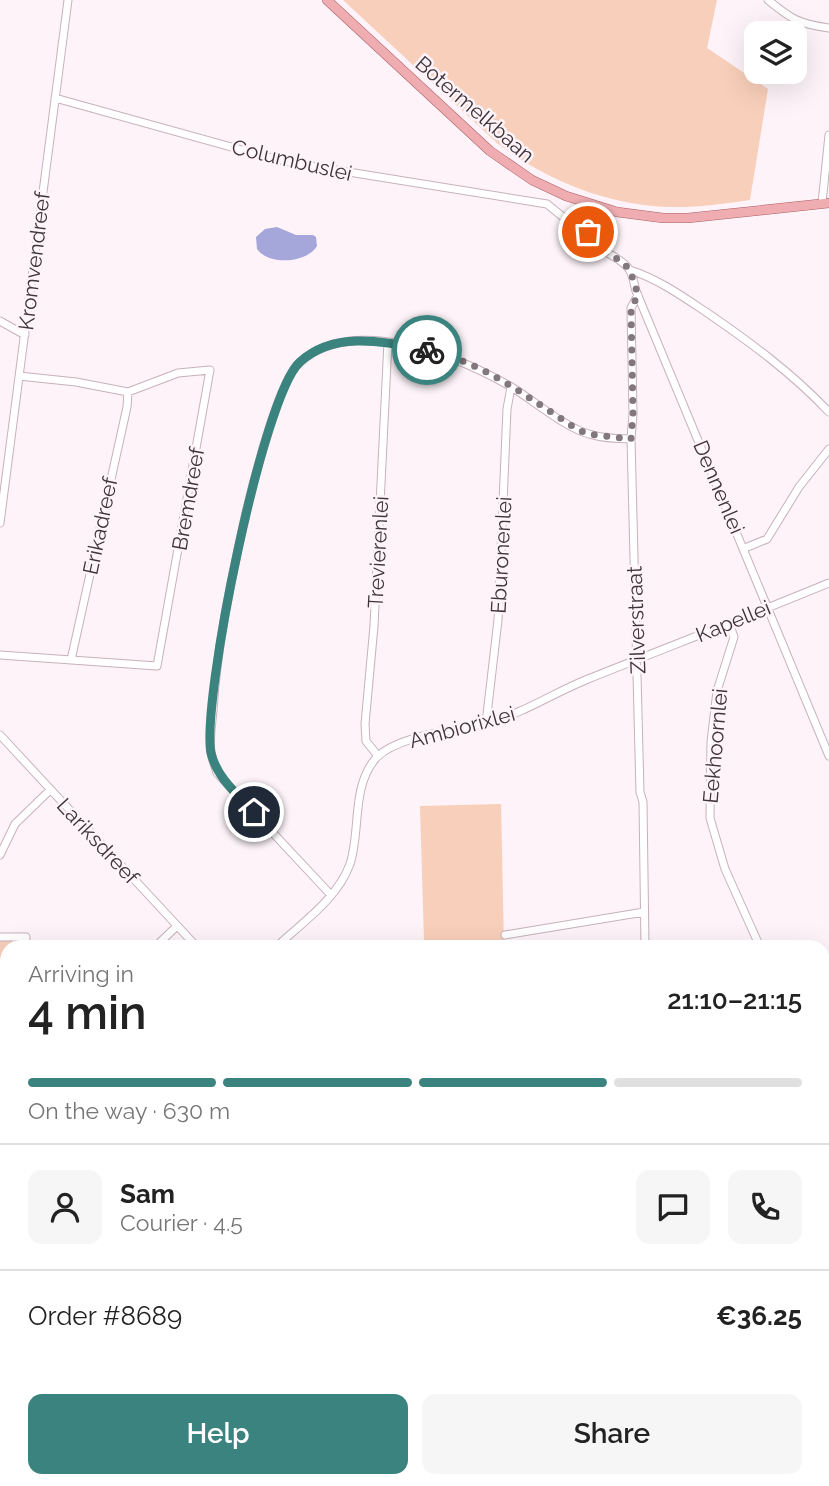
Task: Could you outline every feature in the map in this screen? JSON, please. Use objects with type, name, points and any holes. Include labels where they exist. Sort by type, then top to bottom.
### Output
[{"type":"main road","name":"Botermelkbaan","points":[[327,0],[490,151],[532,180],[566,196],[597,207],[643,216],[688,218],[825,203]]},
{"type":"street","name":"Kromvendreef","points":[[0,523],[68,0]]},
{"type":"street","points":[[768,0],[792,20],[805,25],[829,28]]},
{"type":"street","name":"Columbuslei","points":[[55,98],[292,163],[547,204],[579,230],[590,232]]},
{"type":"street","points":[[825,203],[829,135]]},
{"type":"street","points":[[597,207],[590,232],[600,249],[621,261],[630,270],[650,277],[737,332],[790,374],[829,412]]},
{"type":"street","name":"Dennenlei","points":[[630,270],[829,756]]},
{"type":"street","name":"Zilverstraat","points":[[638,295],[631,308],[631,439],[645,940]]},
{"type":"street","points":[[0,321],[25,335]]},
{"type":"street","points":[[331,895],[217,773],[211,750],[214,690],[227,604],[255,477],[293,370],[310,355],[337,343],[362,340],[388,342],[438,353],[482,371],[588,434],[631,439]]},
{"type":"street","name":"Trevierenlei","points":[[378,756],[366,741],[365,724],[375,600],[388,342]]},
{"type":"street","name":"Bremdreef","points":[[0,655],[157,666],[211,370],[178,373],[128,392]]},
{"type":"street","points":[[19,376],[76,382],[128,392]]},
{"type":"street","name":"Eburonenlei","points":[[486,723],[498,620],[507,409],[511,387]]},
{"type":"street","name":"Erikadreef","points":[[71,660],[127,407],[128,392]]},
{"type":"street","points":[[745,548],[767,539],[799,487],[829,449]]},
{"type":"street","name":"Kapellei","points":[[637,659],[829,583]]},
{"type":"street","name":"Eekhoornlei","points":[[729,623],[734,636],[717,691],[711,742],[710,818],[725,869],[757,940]]},
{"type":"street","name":"Ambiorixlei","points":[[378,756],[410,740],[511,716],[576,684],[637,659]]},
{"type":"street","name":"Lariksdreef","points":[[0,735],[190,940]]},
{"type":"street","points":[[283,940],[342,881],[355,846],[362,783],[378,756]]},
{"type":"street","points":[[0,855],[15,824],[50,790]]},
{"type":"street","points":[[505,935],[644,912]]},
{"type":"street","points":[[162,940],[177,926]]},
{"type":"street","points":[[0,937],[26,937],[26,940]]},
{"type":"shaded area","points":[[343,0],[717,0],[707,48],[744,73],[744,84],[761,84],[768,89],[750,200],[694,207],[635,204],[563,182],[518,158],[497,143]]},
{"type":"shaded area","points":[[501,804],[504,940],[424,940],[420,806]]},
{"type":"water","points":[[277,227],[296,235],[313,235],[316,237],[317,246],[312,252],[297,259],[270,258],[257,249],[256,237],[265,229]]},
{"type":"way so far","points":[[427,350],[482,371],[588,434],[631,439],[631,308],[638,295],[630,270],[621,261],[600,249],[588,232]]},
{"type":"route","points":[[254,812],[217,773],[211,750],[214,690],[236,559],[255,477],[278,406],[293,370],[323,348],[362,340],[427,350]]}]
